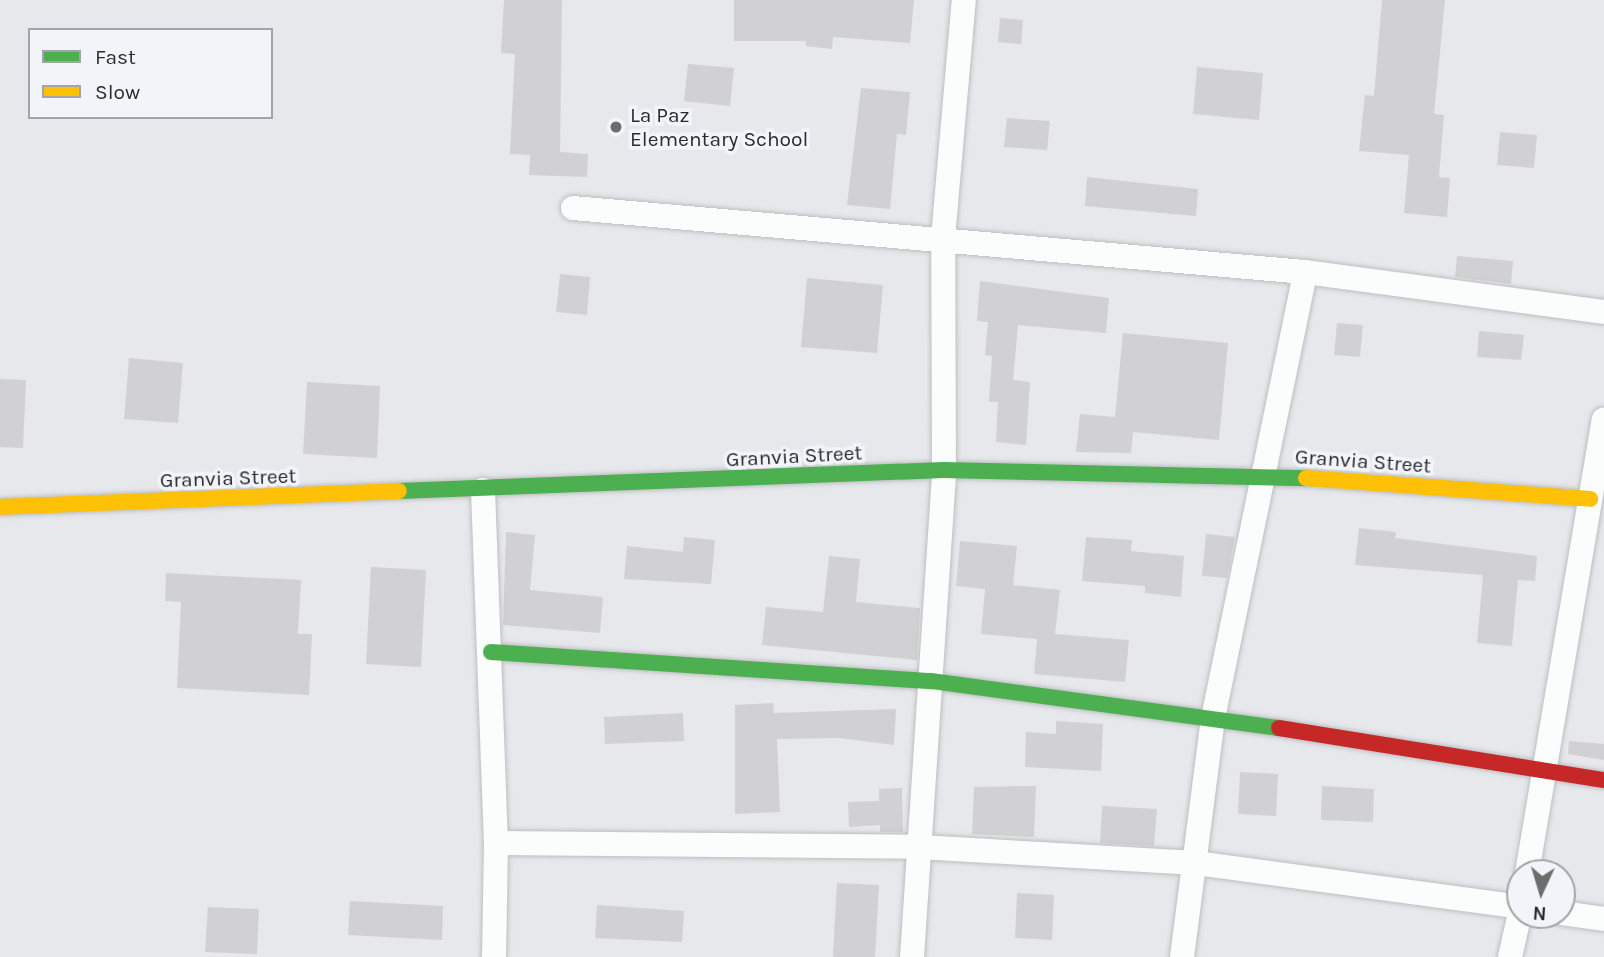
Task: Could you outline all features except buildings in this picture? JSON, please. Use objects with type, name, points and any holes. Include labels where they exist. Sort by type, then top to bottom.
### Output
[{"type":"street","points":[[912,957],[944,470],[943,238],[964,0]]},
{"type":"street","points":[[573,208],[943,238],[1305,272],[1604,312]]},
{"type":"street","points":[[1182,957],[1213,718],[1305,272]]},
{"type":"street","points":[[1529,859],[1604,419]]},
{"type":"street","name":"Granvia Street","points":[[0,507],[944,470],[1263,475],[1590,499]]},
{"type":"street","points":[[483,490],[496,843],[494,957]]},
{"type":"street","points":[[491,652],[931,681],[1213,718],[1604,780]]},
{"type":"street","points":[[496,843],[919,847],[1196,863],[1506,905]]},
{"type":"street","points":[[1576,915],[1604,919]]},
{"type":"street","points":[[1510,957],[1517,929]]},
{"type":"traffic: fast","points":[[399,491],[944,470],[1306,478]]},
{"type":"traffic: fast","points":[[491,652],[931,681],[1279,728]]},
{"type":"traffic: slow","points":[[1306,478],[1590,499]]},
{"type":"traffic: slow","points":[[0,507],[399,491]]},
{"type":"traffic: jam","points":[[1279,728],[1604,780]]},
{"type":"place","name":"La Paz Elementary School","points":[[616,127]]}]
